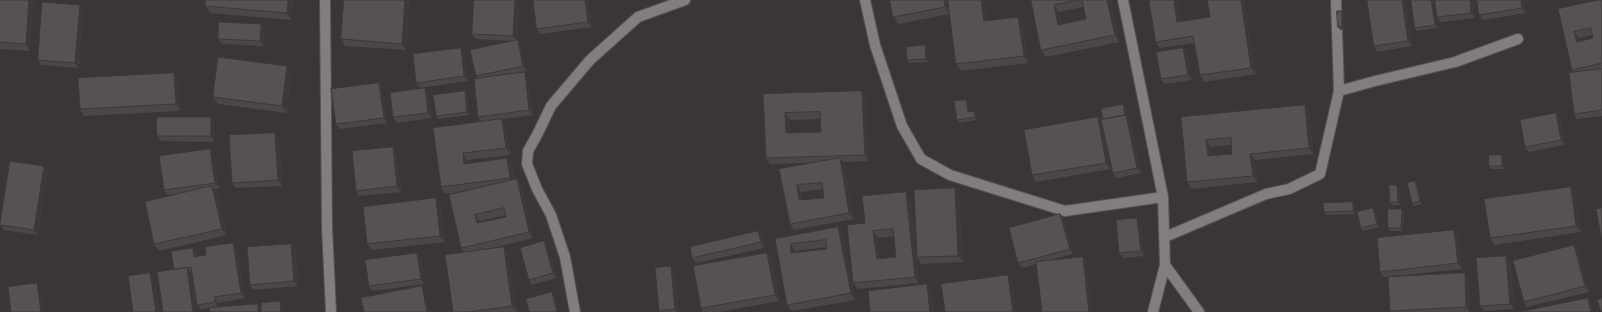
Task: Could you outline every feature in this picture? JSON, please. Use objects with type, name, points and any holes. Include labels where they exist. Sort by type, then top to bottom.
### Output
[{"type":"street","points":[[325,0],[327,227],[331,312]]},
{"type":"street","points":[[575,312],[565,257],[551,215],[527,164],[528,150],[537,136],[551,106],[590,60],[638,17],[685,0]]},
{"type":"street","points":[[865,0],[875,45],[902,126],[921,158],[950,175],[1065,211],[1163,196]]},
{"type":"street","points":[[1123,0],[1163,196],[1165,265],[1153,312]]},
{"type":"street","points":[[1165,237],[1266,194],[1288,189],[1320,174],[1339,91],[1336,0]]},
{"type":"street","points":[[1339,91],[1455,62],[1518,39]]},
{"type":"street","points":[[1165,265],[1199,312]]},
{"type":"building","points":[[0,0],[29,0],[26,44],[0,42]]},
{"type":"building","points":[[206,0],[288,0],[287,13],[205,6]]},
{"type":"building","points":[[344,0],[405,0],[402,44],[341,39]]},
{"type":"building","points":[[474,0],[515,0],[513,36],[472,34]]},
{"type":"building","points":[[533,0],[585,0],[588,22],[537,29]]},
{"type":"building","points":[[890,0],[944,0],[945,7],[893,17]]},
{"type":"building","points":[[948,0],[981,0],[984,21],[1018,17],[1024,56],[956,64]]},
{"type":"building","points":[[1031,0],[1079,0],[1054,5],[1058,25],[1086,19],[1082,0],[1107,0],[1115,35],[1041,50]]},
{"type":"building","points":[[1149,0],[1174,0],[1177,22],[1210,17],[1207,0],[1241,0],[1251,68],[1200,75],[1193,36],[1156,42]]},
{"type":"building","points":[[1367,0],[1402,0],[1408,41],[1374,46]]},
{"type":"building","points":[[1411,0],[1431,0],[1435,25],[1415,28]]},
{"type":"building","points":[[1435,0],[1470,0],[1471,13],[1437,17]]},
{"type":"building","points":[[1477,0],[1521,0],[1522,8],[1479,15]]},
{"type":"building","points":[[1602,0],[1602,63],[1572,70],[1558,9]],"holes":[[[1591,28],[1593,38],[1577,42],[1574,32]]]},
{"type":"building","points":[[42,2],[80,5],[75,63],[38,60]]},
{"type":"building","points":[[1337,11],[1342,11],[1342,27],[1338,27]]},
{"type":"building","points":[[219,22],[261,24],[260,41],[218,39]]},
{"type":"building","points":[[518,40],[523,66],[476,76],[470,50]]},
{"type":"building","points":[[925,45],[926,59],[907,60],[906,47]]},
{"type":"building","points":[[461,48],[464,76],[416,83],[413,54]]},
{"type":"building","points":[[1183,48],[1188,75],[1161,79],[1156,52]]},
{"type":"building","points":[[218,57],[287,66],[282,106],[213,97]]},
{"type":"building","points":[[1602,69],[1602,110],[1574,114],[1569,73]]},
{"type":"building","points":[[525,72],[529,110],[478,117],[474,79]]},
{"type":"building","points":[[174,73],[176,104],[80,109],[78,78]]},
{"type":"building","points":[[379,83],[384,118],[336,124],[331,89]]},
{"type":"building","points":[[425,88],[428,113],[393,117],[390,93]]},
{"type":"building","points":[[465,91],[467,112],[436,116],[433,95]]},
{"type":"building","points":[[862,91],[865,155],[766,158],[763,94]],"holes":[[[820,112],[821,132],[786,133],[785,113]]]},
{"type":"building","points":[[966,100],[968,112],[974,111],[975,117],[957,120],[954,101]]},
{"type":"building","points":[[1123,104],[1125,115],[1103,119],[1101,109]]},
{"type":"building","points":[[1305,105],[1309,148],[1250,154],[1253,176],[1187,182],[1181,117]],"holes":[[[1231,138],[1232,154],[1208,156],[1206,140]]]},
{"type":"building","points":[[1556,113],[1561,140],[1525,147],[1520,120]]},
{"type":"building","points":[[1126,115],[1137,168],[1113,173],[1101,120]]},
{"type":"building","points":[[157,117],[211,117],[211,136],[157,136]]},
{"type":"building","points":[[1098,117],[1106,163],[1032,175],[1024,130]]},
{"type":"building","points":[[502,119],[506,148],[463,153],[464,164],[507,158],[510,178],[441,187],[433,128]]},
{"type":"building","points":[[275,133],[278,180],[232,183],[229,135]]},
{"type":"building","points":[[393,147],[397,186],[356,191],[352,151]]},
{"type":"building","points":[[210,149],[215,183],[164,190],[159,156]]},
{"type":"building","points":[[1489,155],[1502,155],[1502,166],[1489,166]]},
{"type":"building","points":[[840,158],[849,213],[790,224],[779,169]],"holes":[[[822,183],[824,198],[799,200],[797,185]]]},
{"type":"building","points":[[10,161],[44,166],[34,230],[0,225]]},
{"type":"building","points":[[517,179],[529,232],[461,248],[449,195]],"holes":[[[504,208],[506,217],[477,223],[475,215]]]},
{"type":"building","points":[[1415,181],[1420,201],[1412,203],[1407,183]]},
{"type":"building","points":[[1389,185],[1397,185],[1398,202],[1390,202]]},
{"type":"building","points":[[212,186],[222,229],[154,244],[145,202]]},
{"type":"building","points":[[1571,187],[1576,226],[1490,238],[1484,199]]},
{"type":"building","points":[[955,188],[958,256],[917,257],[914,190]]},
{"type":"building","points":[[906,192],[915,277],[853,283],[847,225],[865,223],[862,196]],"holes":[[[893,229],[896,257],[877,259],[873,231]]]},
{"type":"building","points":[[436,198],[440,236],[367,244],[363,207]]},
{"type":"building","points":[[1353,202],[1353,211],[1324,212],[1323,203]]},
{"type":"building","points":[[1373,208],[1377,224],[1361,228],[1357,212]]},
{"type":"building","points":[[1602,208],[1602,242],[1596,209]]},
{"type":"building","points":[[1388,209],[1402,209],[1401,228],[1388,228]]},
{"type":"building","points":[[1060,214],[1070,249],[1018,263],[1009,228]]},
{"type":"building","points":[[1137,218],[1141,251],[1119,253],[1116,220]]},
{"type":"building","points":[[838,227],[851,293],[787,305],[775,239]],"holes":[[[826,240],[827,249],[791,253],[791,244]]]},
{"type":"building","points":[[1454,230],[1458,263],[1380,272],[1377,238]]},
{"type":"building","points":[[758,231],[761,242],[692,258],[690,247]]},
{"type":"building","points":[[544,241],[553,273],[529,280],[520,248]]},
{"type":"building","points":[[233,243],[241,293],[214,297],[215,302],[197,305],[191,267],[174,269],[171,251],[193,248],[194,257],[206,255],[205,247]]},
{"type":"building","points":[[291,244],[294,281],[250,285],[247,247]]},
{"type":"building","points":[[1574,245],[1585,286],[1524,302],[1513,261]]},
{"type":"building","points":[[504,247],[512,306],[468,312],[453,312],[445,255]]},
{"type":"building","points":[[417,253],[421,279],[369,286],[365,260]]},
{"type":"building","points":[[767,253],[775,295],[701,308],[693,266]]},
{"type":"building","points":[[1506,256],[1510,304],[1480,306],[1476,258]]},
{"type":"building","points":[[1083,257],[1089,312],[1042,312],[1036,262]]},
{"type":"building","points":[[671,266],[675,309],[659,311],[655,268]]},
{"type":"building","points":[[187,268],[193,312],[163,312],[157,272]]},
{"type":"building","points":[[150,273],[156,312],[133,312],[128,276]]},
{"type":"building","points":[[1465,273],[1466,307],[1390,311],[1388,277]]},
{"type":"building","points":[[1008,275],[1013,312],[945,312],[941,284]]},
{"type":"building","points":[[37,283],[41,312],[11,312],[8,287]]},
{"type":"building","points":[[927,284],[930,312],[870,312],[868,291]]},
{"type":"building","points":[[422,286],[427,312],[364,312],[361,298]]},
{"type":"building","points":[[552,292],[557,312],[529,312],[526,299]]},
{"type":"building","points":[[1588,298],[1591,312],[1519,312]]},
{"type":"building","points":[[1602,298],[1602,312],[1601,312],[1597,300]]},
{"type":"building","points":[[280,301],[281,312],[261,312],[261,303]]},
{"type":"building","points":[[258,304],[258,312],[210,312],[209,308]]}]
